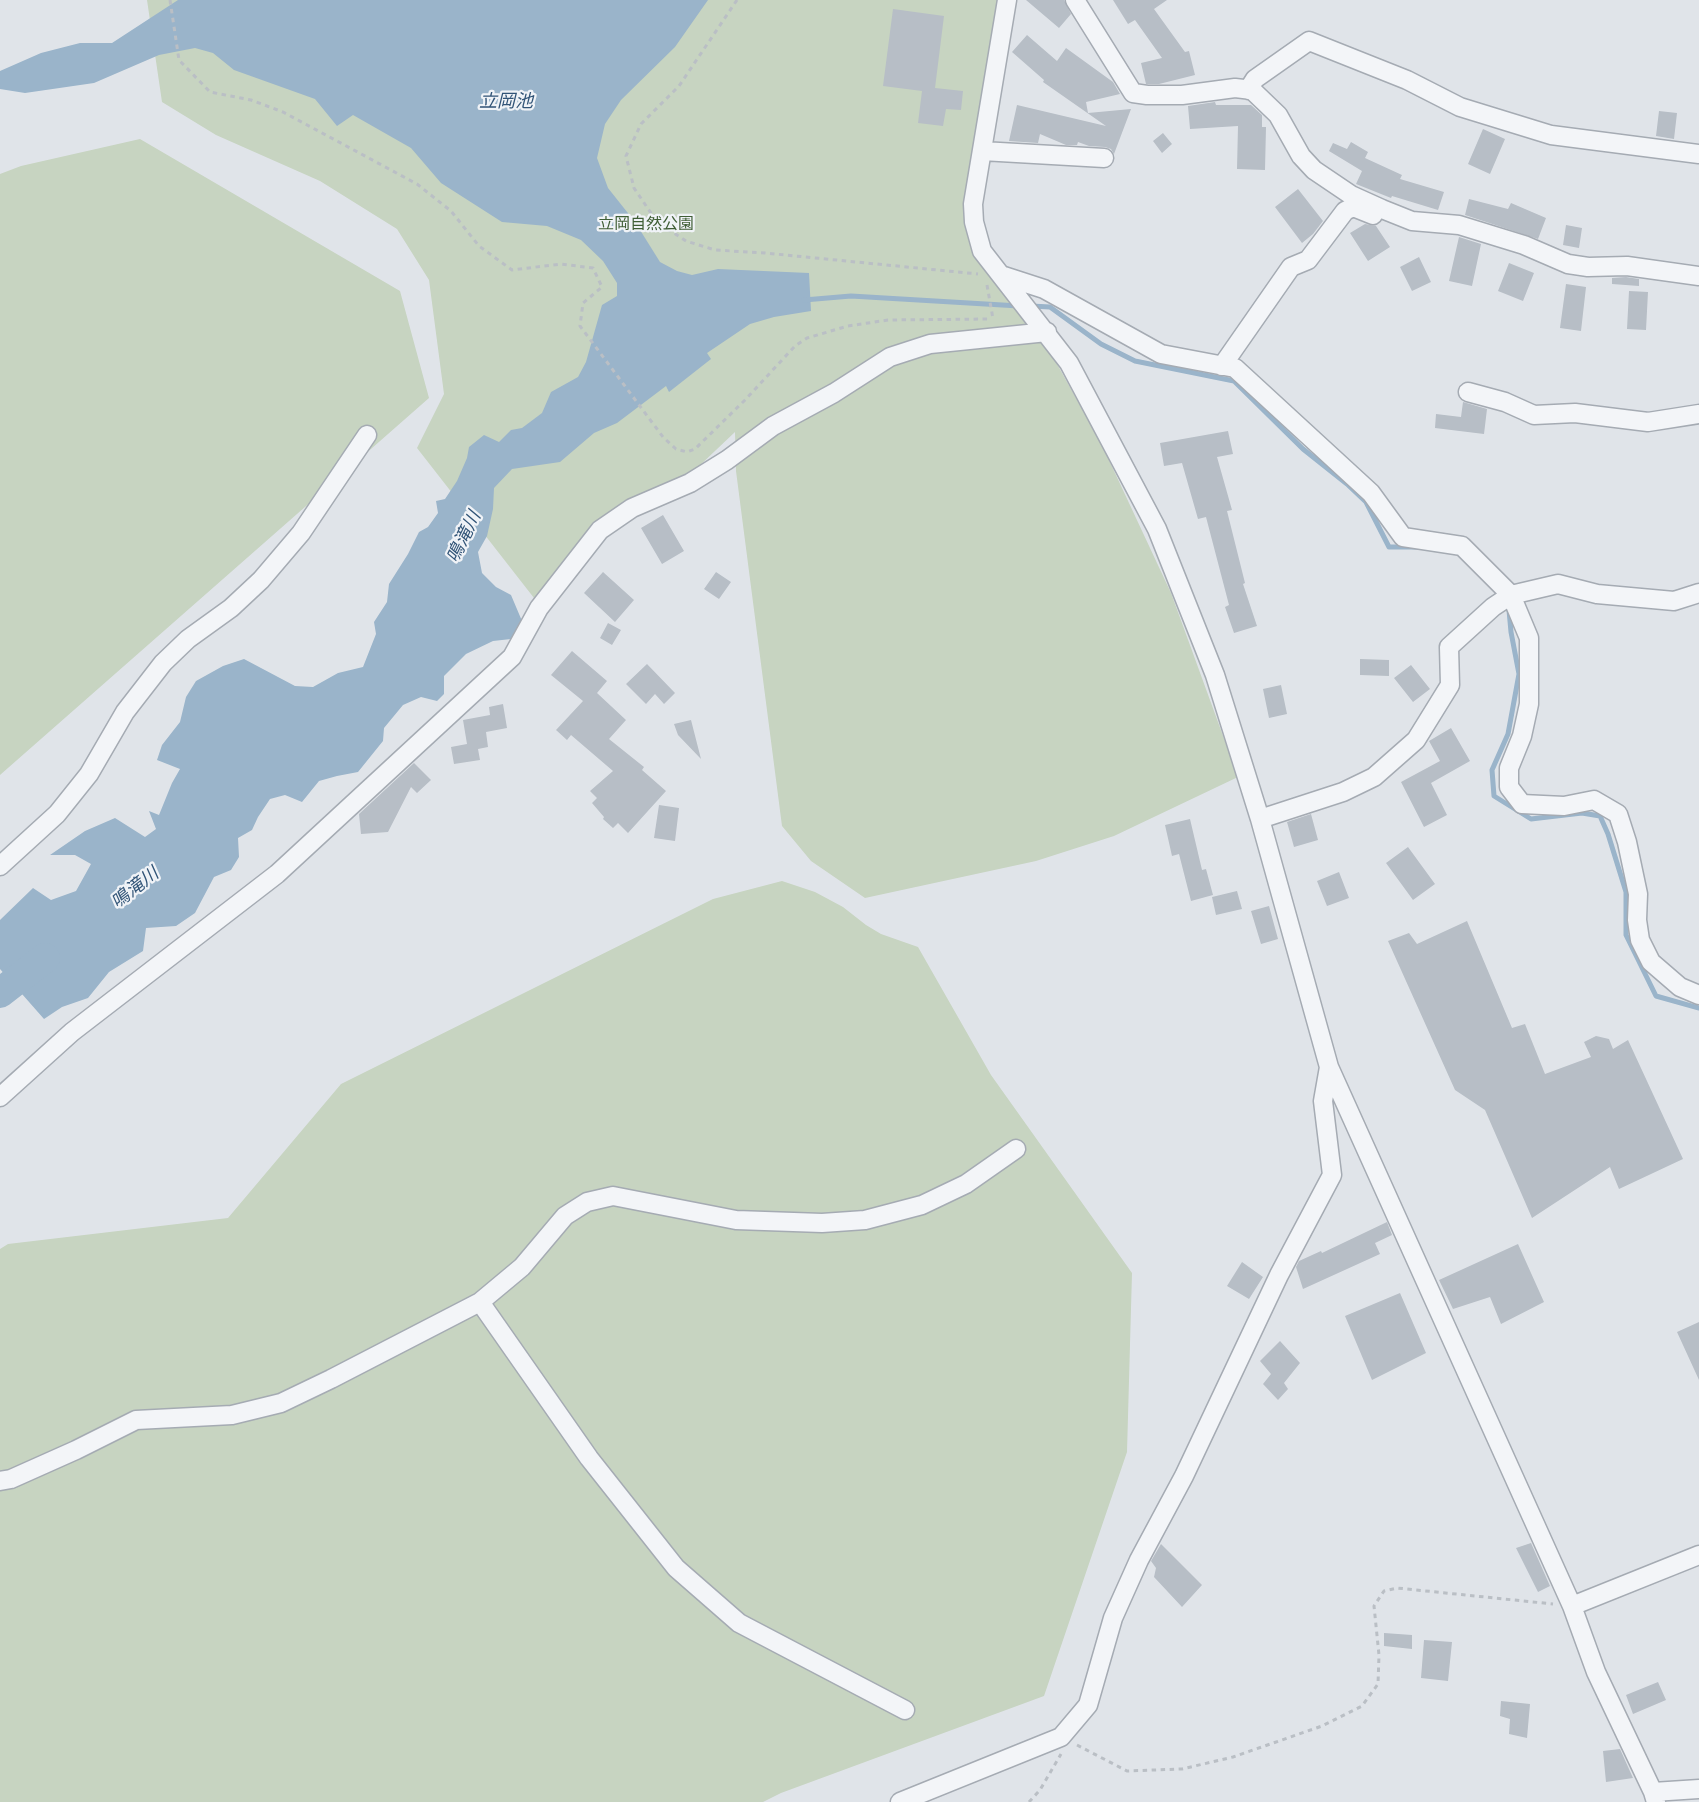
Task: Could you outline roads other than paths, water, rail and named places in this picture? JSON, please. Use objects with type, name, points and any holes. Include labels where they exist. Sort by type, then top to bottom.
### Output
[{"type":"street","points":[[1007,0],[973,204],[974,222],[982,251],[1047,332],[1082,385],[1157,529],[1215,675],[1260,819],[1329,1068],[1572,1606],[1612,1709],[1655,1797],[1699,1789]]},
{"type":"street","points":[[1075,0],[1133,93],[1148,96],[1182,95],[1235,88],[1252,90],[1278,115],[1301,156],[1314,170],[1351,195],[1412,221],[1459,225],[1524,245],[1568,264],[1588,267],[1627,266],[1699,276]]},
{"type":"street","points":[[1248,90],[1255,79],[1309,41],[1407,80],[1460,107],[1551,135],[1699,154]]},
{"type":"street","points":[[982,151],[1104,158]]},
{"type":"street","points":[[1222,366],[1291,267],[1308,260],[1345,212],[1353,207],[1380,218],[1398,215]]},
{"type":"street","points":[[1004,276],[1044,289],[1161,354],[1235,368],[1371,493],[1403,537],[1462,546],[1511,595],[1528,638],[1529,704],[1522,736],[1509,768],[1509,787],[1522,804],[1564,806],[1594,800],[1618,814],[1627,842],[1638,894],[1637,920],[1640,939],[1651,962],[1680,987],[1699,995]]},
{"type":"street","points":[[0,1097],[72,1032],[277,874],[512,657],[539,608],[600,530],[632,507],[690,483],[727,460],[773,426],[834,393],[890,357],[930,344],[1047,332]]},
{"type":"street","points":[[1468,392],[1505,402],[1534,415],[1575,413],[1648,422],[1699,414]]},
{"type":"street","points":[[0,866],[57,814],[89,774],[125,712],[163,663],[188,639],[231,608],[261,580],[301,533],[367,435]]},
{"type":"street","points":[[1260,819],[1342,792],[1374,777],[1416,740],[1450,685],[1449,647],[1493,607],[1511,595],[1558,584],[1598,594],[1674,601],[1699,593]]},
{"type":"street","points":[[900,1802],[1061,1737],[1088,1705],[1113,1618],[1138,1560],[1184,1476],[1279,1275],[1332,1175],[1323,1101],[1329,1068]]},
{"type":"street","points":[[0,1481],[11,1479],[76,1450],[136,1420],[232,1415],[281,1402],[480,1302],[522,1267],[565,1216],[587,1202],[614,1196],[736,1220],[822,1223],[865,1220],[922,1205],[940,1197],[966,1184],[1016,1149]]},
{"type":"street","points":[[480,1302],[589,1458],[676,1568],[740,1623],[905,1710]]},
{"type":"street","points":[[1572,1606],[1699,1555]]},
{"type":"water","name":"立岡池","points":[[178,0],[708,0],[675,47],[621,100],[605,124],[597,158],[608,188],[635,222],[660,262],[677,271],[692,275],[718,269],[809,273],[811,311],[774,317],[750,324],[707,353],[711,359],[669,392],[666,386],[617,423],[594,433],[560,462],[512,469],[494,488],[493,509],[487,536],[478,552],[482,573],[496,587],[511,595],[522,621],[511,639],[493,641],[466,654],[444,676],[444,694],[437,701],[421,697],[403,705],[384,728],[383,741],[358,772],[319,781],[302,802],[285,795],[270,799],[252,830],[238,838],[239,857],[231,870],[214,877],[195,913],[176,926],[146,928],[143,951],[109,972],[88,998],[62,1007],[44,1019],[0,969],[0,920],[33,888],[51,900],[76,891],[91,864],[75,855],[50,855],[85,831],[115,818],[145,837],[156,829],[149,811],[159,815],[180,769],[157,760],[162,745],[180,722],[186,697],[196,681],[223,666],[244,659],[295,686],[313,687],[338,673],[363,667],[376,634],[374,622],[387,602],[389,584],[419,532],[428,527],[438,513],[436,501],[445,499],[457,481],[469,447],[484,435],[499,442],[511,430],[522,428],[542,413],[551,392],[578,377],[586,362],[602,305],[617,296],[617,283],[603,261],[581,240],[547,226],[502,222],[441,183],[411,148],[353,115],[337,126],[315,99],[234,70],[213,53],[195,48],[159,55],[94,83],[25,93],[0,89],[0,71],[41,53],[80,43],[112,43]]},
{"type":"waterway","points":[[804,300],[851,296],[1019,306]]},
{"type":"waterway","points":[[1031,306],[1050,307],[1101,344],[1135,361],[1234,381],[1303,449],[1366,502],[1389,547],[1418,547]]},
{"type":"waterway","points":[[1509,610],[1519,674],[1508,734],[1492,770],[1494,796],[1531,819],[1582,813],[1600,816],[1626,892],[1626,935],[1656,996],[1699,1008]]},
{"type":"waterway","name":"鳴滝川","points":[[0,993],[45,958]]},
{"type":"park label","name":"立岡自然公園","points":[[646,224]]}]
